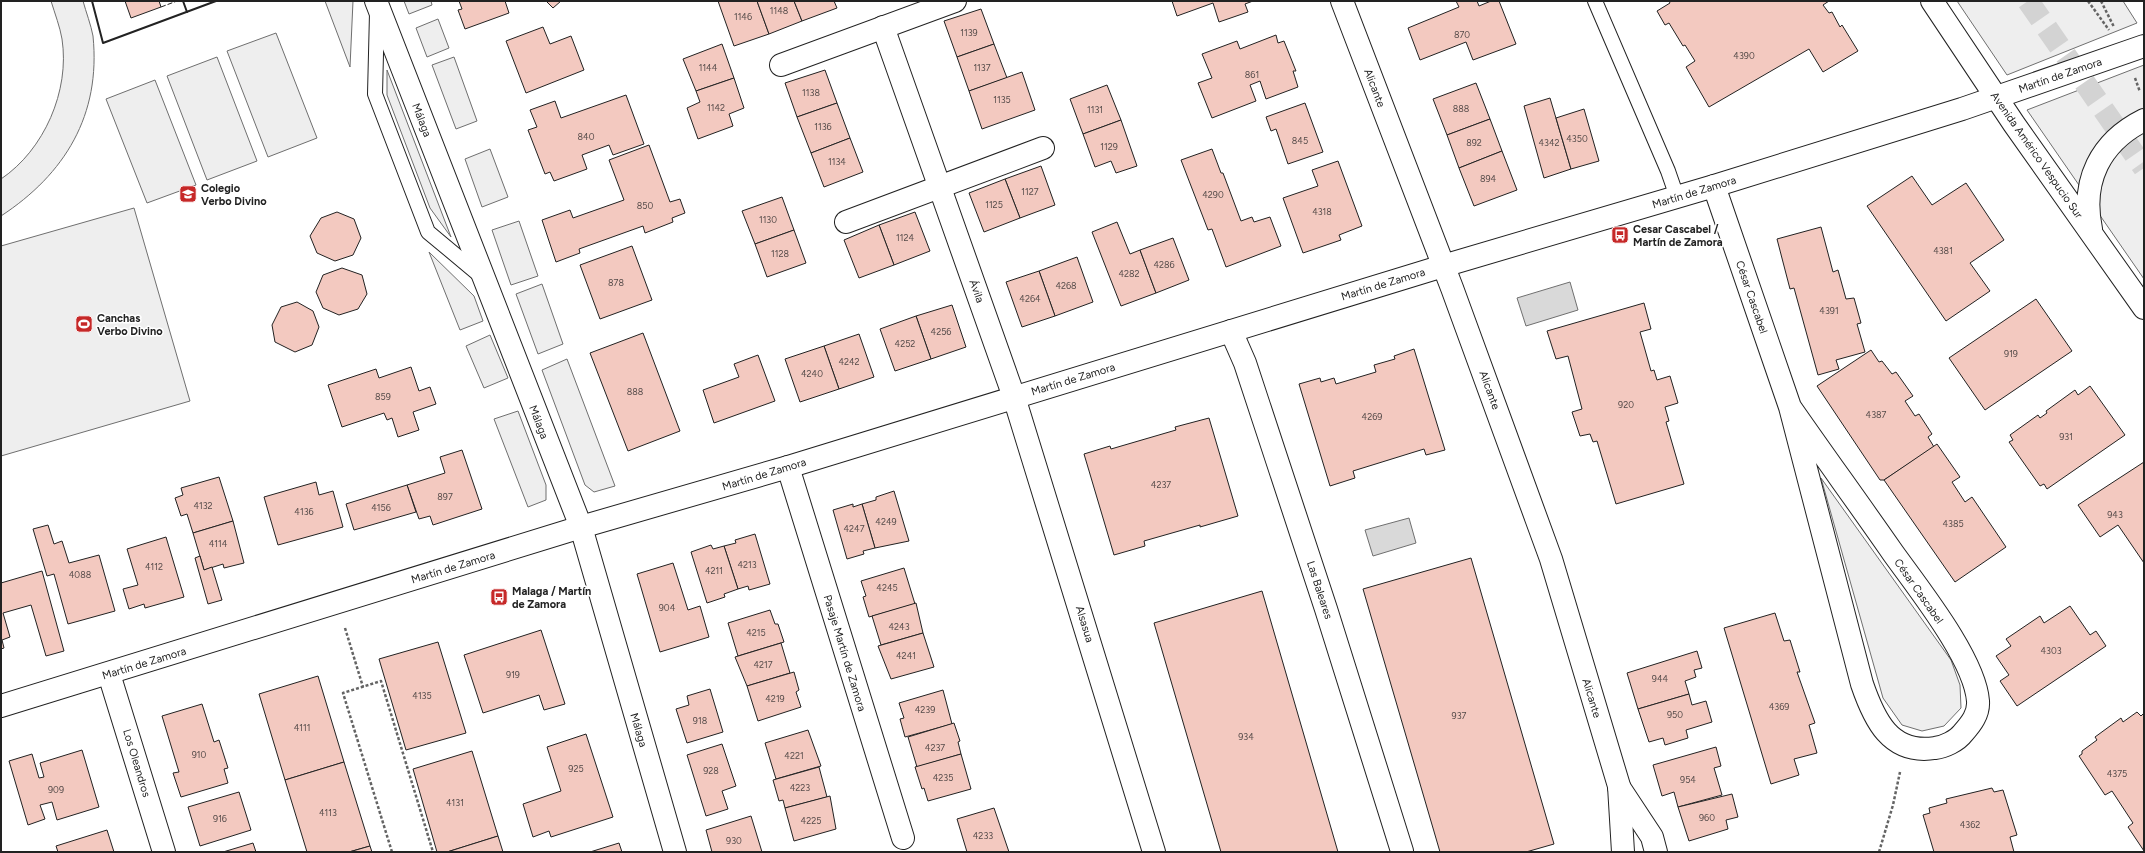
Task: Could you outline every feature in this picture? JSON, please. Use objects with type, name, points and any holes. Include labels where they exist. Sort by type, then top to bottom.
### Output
[{"type":"street","points":[[781,65],[955,1]]},
{"type":"street","name":"Alicante","points":[[1342,1],[1443,266],[1550,559],[1619,786],[1623,852]]},
{"type":"street","name":"Avenida Américo Vespucio Sur","points":[[1932,1],[1996,97],[2144,308]]},
{"type":"street","name":"Málaga","points":[[376,3],[581,527],[675,852]]},
{"type":"street","name":"Ávila","points":[[883,27],[1014,397]]},
{"type":"street","name":"Martín de Zamora","points":[[1,706],[109,674],[581,527],[788,467],[1443,266],[1714,186],[1996,97],[2135,50]]},
{"type":"street","points":[[2092,232],[2088,202],[2091,180],[2099,161],[2110,144],[2126,129],[2144,120]]},
{"type":"street","points":[[846,222],[1042,148]]},
{"type":"street","name":"César Cascabel","points":[[1714,186],[1790,407],[1869,706],[1880,725],[1892,739],[1905,746],[1924,750],[1942,747],[1961,736],[1975,718],[1978,702],[1976,688],[1963,659],[1937,616],[1790,407]]},
{"type":"street","name":"Las Baleares","points":[[1232,331],[1245,363],[1326,609],[1402,851]]},
{"type":"street","name":"Alsasua","points":[[1014,397],[1057,531],[1154,852]]},
{"type":"street","name":"Pasaje Martín de Zamora","points":[[788,467],[903,838]]},
{"type":"street","name":"Los Oleandros","points":[[109,674],[164,852]]},
{"type":"street","name":"Alicante","points":[[1619,786],[1652,837],[1656,852]]},
{"type":"lane","points":[[1595,1],[1668,171],[1677,197]]},
{"type":"lane","points":[[376,3],[375,94],[428,232],[485,280]]},
{"type":"path","points":[[2088,1],[2135,50]]},
{"type":"path","points":[[343,624],[363,687]]},
{"type":"path","points":[[392,852],[343,693],[381,681],[433,852]]},
{"type":"path","points":[[1879,852],[1893,805],[1905,746]]},
{"type":"shaded area","points":[[51,1],[83,1],[93,36],[94,65],[91,92],[84,117],[74,140],[60,161],[44,181],[24,199],[1,216],[1,179],[16,167],[30,152],[51,118],[58,99],[62,79],[62,39]]},
{"type":"shaded area","points":[[325,1],[353,1],[350,67]]},
{"type":"shaded area","points":[[404,1],[431,1],[432,5],[409,14]]},
{"type":"shaded area","points":[[1957,1],[2123,1],[2137,23],[2007,75]]},
{"type":"shaded area","points":[[438,19],[449,48],[427,57],[416,28]]},
{"type":"shaded area","points":[[276,33],[317,138],[268,157],[227,51]]},
{"type":"shaded area","points":[[217,57],[257,161],[207,180],[167,76]]},
{"type":"shaded area","points":[[454,57],[477,121],[456,129],[432,65]]},
{"type":"shaded area","points":[[2144,65],[2144,279],[2027,110]]},
{"type":"shaded area","points":[[387,70],[451,237],[430,208],[387,95]]},
{"type":"shaded area","points":[[155,80],[196,185],[147,203],[106,99]]},
{"type":"shaded area","points":[[490,149],[508,197],[482,207],[465,159]]},
{"type":"shaded area","name":"Canchas Verbo Divino","points":[[134,208],[190,401],[1,456],[1,246]]},
{"type":"shaded area","points":[[519,221],[538,276],[511,285],[492,230]]},
{"type":"shaded area","points":[[429,252],[474,296],[483,321],[460,330]]},
{"type":"shaded area","points":[[1570,282],[1578,310],[1526,326],[1517,298]]},
{"type":"shaded area","points":[[542,284],[563,344],[538,354],[516,294]]},
{"type":"shaded area","points":[[490,335],[508,378],[484,388],[466,346]]},
{"type":"shaded area","points":[[567,359],[615,486],[594,492],[585,485],[542,370]]},
{"type":"shaded area","points":[[518,411],[546,485],[546,500],[528,507],[494,419]]},
{"type":"shaded area","points":[[1821,478],[1951,660],[1960,685],[1961,708],[1944,726],[1922,731],[1902,725],[1883,698]]},
{"type":"shaded area","points":[[1409,518],[1416,543],[1373,556],[1365,530]]},
{"type":"building","points":[[125,1],[159,1],[161,7],[131,18]]},
{"type":"building","points":[[459,1],[505,1],[509,13],[465,29],[458,10],[462,9]]},
{"type":"building","points":[[546,1],[561,1],[553,8]]},
{"type":"building","points":[[718,1],[757,1],[769,34],[734,46]]},
{"type":"building","points":[[757,1],[794,1],[802,21],[769,34]]},
{"type":"building","points":[[794,1],[834,1],[837,8],[802,21]]},
{"type":"building","points":[[1172,1],[1253,1],[1245,4],[1248,12],[1219,22],[1213,3],[1177,16]]},
{"type":"building","points":[[1456,1],[1477,1],[1479,6],[1491,1],[1499,1],[1516,44],[1473,60],[1466,42],[1420,60],[1408,28],[1459,7]]},
{"type":"building","points":[[1669,1],[1829,1],[1823,5],[1829,13],[1832,12],[1840,27],[1842,25],[1858,51],[1823,72],[1809,49],[1709,107],[1686,67],[1695,61],[1685,45],[1683,46],[1669,23],[1665,25],[1657,11],[1670,3]]},
{"type":"building","points":[[981,9],[994,44],[957,57],[944,21]]},
{"type":"building","points":[[543,27],[550,44],[571,36],[584,70],[526,93],[506,41]]},
{"type":"building","points":[[1276,35],[1278,43],[1284,41],[1296,71],[1293,71],[1298,87],[1266,99],[1260,81],[1250,85],[1256,101],[1212,118],[1198,83],[1212,78],[1202,54],[1237,41],[1240,49]]},
{"type":"building","points":[[722,44],[734,78],[696,91],[683,59]]},
{"type":"building","points":[[994,44],[1007,78],[969,91],[957,57]]},
{"type":"building","points":[[825,70],[837,103],[797,117],[785,83]]},
{"type":"building","points":[[1022,72],[1035,110],[982,129],[969,91]]},
{"type":"building","points":[[734,78],[744,108],[729,114],[733,126],[698,139],[687,108],[700,102],[696,91]]},
{"type":"building","points":[[1476,83],[1490,119],[1447,135],[1433,99]]},
{"type":"building","points":[[1107,85],[1121,120],[1083,134],[1070,99]]},
{"type":"building","points":[[626,95],[644,144],[613,155],[609,145],[582,155],[587,169],[554,181],[550,172],[545,174],[528,130],[537,127],[530,110],[555,101],[561,118]]},
{"type":"building","points":[[1550,98],[1571,169],[1544,178],[1524,106]]},
{"type":"building","points":[[837,103],[850,138],[811,153],[797,117]]},
{"type":"building","points":[[1305,103],[1323,152],[1288,164],[1276,129],[1271,131],[1266,117]]},
{"type":"building","points":[[1584,109],[1599,161],[1571,169],[1556,118]]},
{"type":"building","points":[[1490,119],[1502,151],[1459,168],[1447,135]]},
{"type":"building","points":[[1121,120],[1137,166],[1116,173],[1111,161],[1095,167],[1083,134]]},
{"type":"building","points":[[850,138],[863,172],[824,187],[811,153]]},
{"type":"building","points":[[649,145],[670,202],[680,199],[685,213],[672,218],[673,222],[645,233],[643,226],[579,249],[580,253],[556,262],[542,220],[570,210],[573,218],[624,200],[609,160]]},
{"type":"building","points":[[1212,149],[1221,173],[1223,173],[1241,221],[1252,217],[1254,222],[1270,217],[1281,246],[1226,267],[1212,229],[1208,230],[1181,160]]},
{"type":"building","points":[[1502,151],[1517,190],[1474,206],[1459,168]]},
{"type":"building","points":[[1338,161],[1362,226],[1339,235],[1341,240],[1303,253],[1283,198],[1318,186],[1312,170]]},
{"type":"building","points":[[1041,166],[1055,205],[1020,218],[1005,179]]},
{"type":"building","points":[[1912,176],[1932,205],[1966,183],[2004,240],[1970,263],[1990,291],[1946,321],[1867,206]]},
{"type":"building","points":[[1005,179],[1020,218],[984,232],[969,193]]},
{"type":"building","points":[[782,197],[794,230],[755,244],[742,211]]},
{"type":"building","points":[[337,212],[354,219],[361,238],[353,255],[335,261],[317,253],[310,236],[321,218]]},
{"type":"building","points":[[915,212],[930,251],[894,265],[879,225]]},
{"type":"building","points":[[1117,222],[1130,254],[1140,250],[1156,293],[1121,306],[1092,232]]},
{"type":"building","points":[[879,225],[894,265],[859,278],[844,240]]},
{"type":"building","points":[[1821,227],[1833,272],[1838,270],[1846,299],[1854,298],[1861,323],[1857,324],[1865,352],[1836,360],[1839,369],[1818,375],[1794,288],[1790,289],[1777,239]]},
{"type":"building","points":[[794,230],[806,263],[767,277],[755,244]]},
{"type":"building","points":[[1173,238],[1189,280],[1156,293],[1140,250]]},
{"type":"building","points":[[632,246],[652,300],[600,319],[580,265]]},
{"type":"building","points":[[1077,257],[1093,302],[1055,316],[1039,271]]},
{"type":"building","points":[[342,268],[362,275],[367,294],[358,309],[339,315],[323,308],[316,292],[323,275]]},
{"type":"building","points":[[1039,271],[1055,316],[1022,327],[1006,282]]},
{"type":"building","points":[[2036,299],[2072,351],[1985,410],[1949,358]]},
{"type":"building","points":[[297,302],[313,311],[319,327],[312,345],[295,352],[275,342],[272,325],[281,307]]},
{"type":"building","points":[[1644,303],[1651,329],[1640,332],[1651,371],[1654,370],[1657,380],[1670,376],[1678,403],[1665,407],[1669,421],[1666,422],[1684,484],[1616,504],[1597,441],[1593,442],[1590,434],[1580,436],[1572,412],[1582,409],[1568,356],[1556,359],[1547,331]]},
{"type":"building","points":[[952,305],[966,347],[931,359],[916,316]]},
{"type":"building","points":[[916,316],[931,359],[895,371],[880,329]]},
{"type":"building","points":[[643,333],[680,431],[628,451],[590,353]]},
{"type":"building","points":[[859,334],[874,377],[839,389],[824,346]]},
{"type":"building","points":[[824,346],[839,389],[800,402],[785,359]]},
{"type":"building","points":[[1414,349],[1445,450],[1426,455],[1424,449],[1353,471],[1355,478],[1330,486],[1299,384],[1320,378],[1321,382],[1334,378],[1336,384],[1376,372],[1374,365],[1395,359],[1394,356]]},
{"type":"building","points":[[1871,350],[1879,362],[1882,361],[1892,374],[1896,372],[1913,396],[1905,401],[1915,416],[1919,414],[1932,434],[1928,437],[1934,447],[1884,480],[1880,480],[1817,386]]},
{"type":"building","points":[[758,355],[775,401],[714,423],[703,390],[739,377],[734,364]]},
{"type":"building","points":[[411,367],[419,391],[430,387],[436,404],[413,412],[419,430],[398,437],[392,418],[387,420],[384,413],[342,427],[328,385],[376,369],[379,378]]},
{"type":"building","points":[[2090,386],[2125,435],[2047,489],[2044,484],[2040,486],[2009,442],[2013,440],[2010,435],[2038,415],[2040,418],[2047,413],[2046,411],[2075,390],[2078,395]]},
{"type":"building","points":[[1209,418],[1238,516],[1144,541],[1145,546],[1114,555],[1084,454],[1110,446],[1111,449],[1176,430],[1175,427]]},
{"type":"building","points":[[1937,444],[1960,477],[1952,482],[1965,502],[1972,497],[2006,547],[1955,582],[1884,480]]},
{"type":"building","points":[[462,450],[482,509],[433,525],[430,516],[419,519],[407,485],[445,473],[440,457]]},
{"type":"building","points":[[2144,462],[2144,563],[2118,525],[2100,537],[2078,505]]},
{"type":"building","points":[[219,477],[233,521],[193,533],[187,514],[181,516],[175,498],[183,495],[181,488]]},
{"type":"building","points":[[316,482],[319,495],[333,491],[343,527],[278,545],[264,497]]},
{"type":"building","points":[[407,485],[416,512],[354,530],[346,504]]},
{"type":"building","points":[[894,491],[909,541],[875,548],[862,504],[876,500],[876,497]]},
{"type":"building","points":[[853,504],[853,507],[862,504],[875,548],[863,551],[864,554],[847,559],[833,510]]},
{"type":"building","points":[[233,521],[244,563],[224,568],[223,564],[204,570],[193,533]]},
{"type":"building","points":[[48,525],[54,544],[62,541],[69,563],[99,555],[115,611],[68,624],[54,574],[47,576],[33,529]]},
{"type":"building","points":[[755,534],[770,584],[749,590],[748,586],[738,589],[724,546],[736,543],[735,540]]},
{"type":"building","points":[[166,537],[184,597],[145,608],[144,604],[129,609],[123,589],[138,585],[127,549]]},
{"type":"building","points":[[711,545],[713,549],[724,546],[738,589],[724,594],[725,597],[707,603],[691,552]]},
{"type":"building","points":[[200,556],[204,570],[212,567],[222,600],[208,604],[195,558]]},
{"type":"building","points":[[1471,558],[1554,844],[1526,852],[1440,852],[1363,589]]},
{"type":"building","points":[[673,563],[688,610],[700,606],[709,637],[660,652],[637,574]]},
{"type":"building","points":[[904,568],[915,604],[869,617],[863,597],[866,596],[861,581]]},
{"type":"building","points":[[42,571],[64,651],[46,656],[31,605],[3,613],[10,637],[2,640],[4,648],[1,649],[1,583]]},
{"type":"building","points":[[1262,591],[1338,852],[1221,852],[1154,623]]},
{"type":"building","points":[[916,603],[923,633],[881,645],[872,616]]},
{"type":"building","points":[[2070,606],[2090,635],[2096,631],[2106,646],[2017,706],[2000,681],[2009,675],[1996,656],[2011,646],[2006,639],[2040,616],[2044,623]]},
{"type":"building","points":[[770,610],[775,624],[778,624],[784,642],[738,656],[728,623]]},
{"type":"building","points":[[1775,613],[1784,641],[1790,640],[1800,672],[1797,672],[1815,723],[1809,725],[1817,753],[1794,759],[1799,775],[1771,784],[1724,628]]},
{"type":"building","points":[[541,630],[565,704],[544,710],[539,695],[483,713],[464,655]]},
{"type":"building","points":[[923,633],[934,667],[891,679],[878,646]]},
{"type":"building","points":[[438,642],[466,733],[406,750],[379,659]]},
{"type":"building","points":[[781,643],[790,673],[747,686],[735,657]]},
{"type":"building","points":[[1697,651],[1702,668],[1694,670],[1696,677],[1685,681],[1689,694],[1638,709],[1627,673]]},
{"type":"building","points":[[794,672],[799,690],[796,692],[801,707],[758,721],[747,686]]},
{"type":"building","points":[[318,676],[344,762],[285,780],[259,694]]},
{"type":"building","points":[[710,689],[723,732],[687,743],[676,709],[689,705],[687,696]]},
{"type":"building","points":[[943,690],[952,724],[905,737],[900,719],[904,718],[899,703]]},
{"type":"building","points":[[1689,694],[1692,705],[1706,701],[1712,722],[1686,730],[1688,738],[1665,745],[1663,738],[1649,742],[1638,709]]},
{"type":"building","points":[[202,704],[214,742],[219,740],[228,768],[224,769],[228,783],[181,797],[173,773],[179,772],[162,716]]},
{"type":"building","points":[[2137,712],[2141,716],[2144,713],[2144,851],[2128,827],[2133,823],[2112,791],[2105,795],[2079,756],[2082,754],[2082,751],[2097,740],[2095,737],[2121,718],[2123,722]]},
{"type":"building","points":[[954,723],[960,741],[958,742],[961,754],[917,767],[908,737]]},
{"type":"building","points":[[808,730],[821,766],[776,779],[765,743]]},
{"type":"building","points":[[586,734],[613,817],[551,837],[549,831],[533,837],[523,804],[561,791],[547,747]]},
{"type":"building","points":[[722,744],[736,786],[722,791],[728,809],[706,816],[687,755]]},
{"type":"building","points":[[1716,747],[1721,766],[1714,768],[1722,795],[1678,807],[1674,792],[1662,796],[1653,765]]},
{"type":"building","points":[[82,750],[99,807],[57,820],[52,802],[40,805],[45,819],[28,825],[9,761],[32,754],[39,778],[44,777],[40,763]]},
{"type":"building","points":[[472,751],[498,836],[447,852],[437,852],[413,769]]},
{"type":"building","points":[[961,754],[971,789],[928,801],[924,788],[922,789],[915,767]]},
{"type":"building","points":[[344,762],[370,846],[349,852],[307,852],[285,780]]},
{"type":"building","points":[[819,767],[827,797],[785,808],[783,800],[779,801],[773,780]]},
{"type":"building","points":[[1992,788],[1994,792],[2003,790],[2017,835],[2010,837],[2014,852],[1934,852],[1923,815],[1930,813],[1929,808],[1947,803],[1946,799]]},
{"type":"building","points":[[239,792],[251,830],[200,846],[188,807]]},
{"type":"building","points":[[1732,794],[1738,817],[1726,820],[1728,829],[1689,841],[1678,807]]},
{"type":"building","points":[[830,796],[836,829],[794,841],[785,808]]},
{"type":"building","points":[[994,808],[1009,852],[967,852],[957,819]]},
{"type":"building","points":[[751,816],[762,852],[712,852],[706,830]]},
{"type":"building","points":[[107,830],[114,852],[58,852],[56,846]]},
{"type":"building","points":[[498,836],[503,852],[447,852]]},
{"type":"building","points":[[253,843],[256,852],[223,852]]},
{"type":"building","points":[[619,843],[622,852],[590,852]]},
{"type":"building","points":[[370,846],[372,852],[349,852]]},
{"type":"tunnel","points":[[2028,1],[2144,168]]},
{"type":"fence","points":[[161,7],[177,1]]},
{"type":"wall","points":[[92,1],[103,43],[216,1]]},
{"type":"wall","points":[[183,1],[187,12]]},
{"type":"place","name":"Colegio Verbo Divino","points":[[188,194]]},
{"type":"place","name":"Cesar Cascabel / Martín de Zamora","points":[[1620,235]]},
{"type":"place","name":"Canchas Verbo Divino","points":[[84,324]]},
{"type":"place","name":"Malaga / Martín de Zamora","points":[[499,597]]}]
